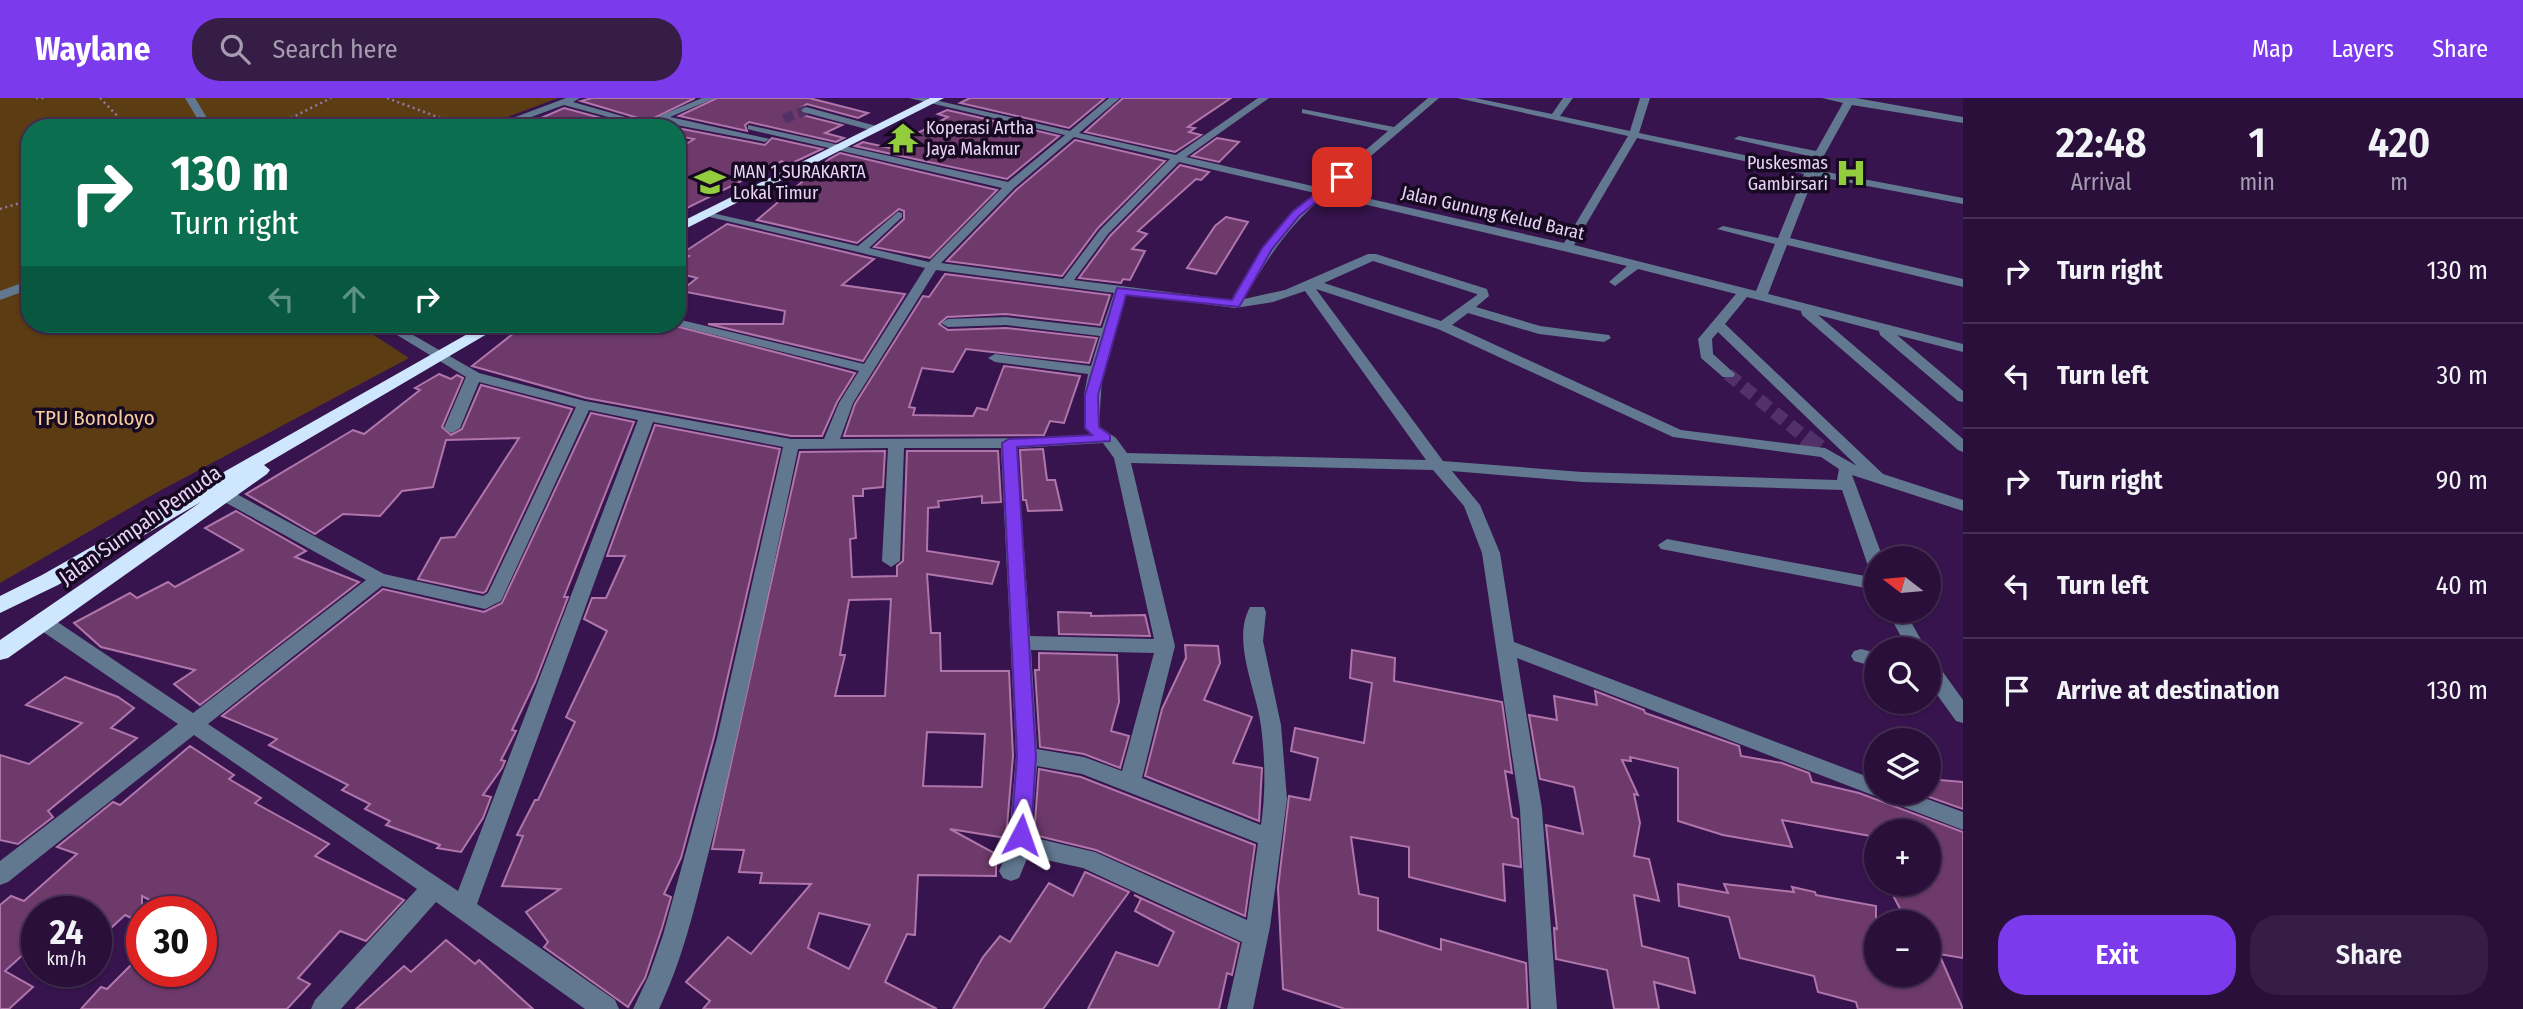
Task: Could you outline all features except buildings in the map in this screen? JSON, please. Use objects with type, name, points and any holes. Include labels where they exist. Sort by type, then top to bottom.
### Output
[{"type":"highway","points":[[686,222],[935,100]]},
{"type":"highway","name":"Jalan Sumpah Pemuda","points":[[0,605],[50,580],[479,333]]},
{"type":"highway","name":"Jalan Sumpah Pemuda","points":[[0,652],[227,496],[306,434]]},
{"type":"highway","points":[[0,616],[50,580]]},
{"type":"street","points":[[190,98],[203,119]]},
{"type":"street","points":[[516,119],[575,98]]},
{"type":"street","points":[[659,118],[710,98]]},
{"type":"street","name":"Jalan Gunung Kelud Barat","points":[[914,98],[935,100],[1177,159],[1567,247],[1963,348]]},
{"type":"street","points":[[830,444],[846,403],[932,266],[1010,186],[1115,98]]},
{"type":"street","points":[[1065,284],[1104,232],[1177,159],[1264,98]]},
{"type":"street","points":[[1235,304],[1267,248],[1296,214],[1434,98]]},
{"type":"street","points":[[1462,98],[1810,172],[1963,201]]},
{"type":"street","points":[[1555,117],[1568,98]]},
{"type":"street","points":[[1567,247],[1633,134],[1645,98]]},
{"type":"street","points":[[1827,98],[1963,120]]},
{"type":"street","points":[[1760,298],[1810,172],[1850,100]]},
{"type":"street","points":[[564,102],[618,119]]},
{"type":"street","points":[[806,110],[877,129]]},
{"type":"street","points":[[1305,111],[1395,130]]},
{"type":"street","points":[[659,118],[664,119]]},
{"type":"street","points":[[835,130],[854,122]]},
{"type":"street","points":[[686,124],[828,153]]},
{"type":"street","points":[[793,125],[915,164],[1010,186]]},
{"type":"street","points":[[751,127],[847,144]]},
{"type":"street","points":[[1733,151],[1741,134],[1819,155]]},
{"type":"street","points":[[915,164],[932,155]]},
{"type":"street","points":[[703,214],[932,266],[1235,304],[1259,301],[1312,286],[1372,257],[1483,292],[1467,309],[1443,326]]},
{"type":"street","points":[[860,250],[898,215]]},
{"type":"street","points":[[1723,229],[1963,283]]},
{"type":"street","points":[[1615,282],[1637,264]]},
{"type":"street","points":[[1312,286],[1443,326],[1678,434],[1825,453],[1851,477],[1871,546]]},
{"type":"street","points":[[1312,286],[1438,465],[1472,505],[1491,553],[1531,809],[1544,1009]]},
{"type":"street","points":[[0,296],[21,288]]},
{"type":"street","points":[[1122,290],[1098,371],[1090,419],[1092,428],[1105,438],[1122,458],[1165,646],[1130,783]]},
{"type":"street","points":[[1728,374],[1706,355],[1705,339],[1744,293]]},
{"type":"street","points":[[1467,309],[1539,330],[1604,338]]},
{"type":"street","points":[[1804,309],[1963,447]]},
{"type":"street","points":[[948,323],[1006,321],[1108,332]]},
{"type":"street","points":[[686,325],[867,369]]},
{"type":"street","points":[[1718,325],[1880,479]]},
{"type":"street","points":[[1880,328],[1963,398]]},
{"type":"street","points":[[400,333],[474,376],[584,405],[791,444],[1009,443],[1105,438]]},
{"type":"street","points":[[995,358],[1098,371]]},
{"type":"street","points":[[452,428],[474,376]]},
{"type":"street","points":[[227,496],[379,579],[425,592],[485,603],[492,601],[584,405]]},
{"type":"street","points":[[464,908],[646,417]]},
{"type":"street","points":[[1009,443],[1027,756],[1020,844],[1011,871]]},
{"type":"street","points":[[646,1009],[661,978],[675,935],[727,738],[791,444]]},
{"type":"street","points":[[891,561],[896,445]]},
{"type":"street","points":[[1122,458],[1438,465],[1582,477],[1851,477],[1880,479],[1963,506]]},
{"type":"street","points":[[1667,545],[1864,582]]},
{"type":"street","points":[[0,875],[379,579]]},
{"type":"street","points":[[1240,1009],[1256,936],[1276,799],[1271,725],[1253,641],[1257,612]]},
{"type":"street","points":[[43,622],[464,908],[606,1009]]},
{"type":"street","points":[[1021,643],[1165,646]]},
{"type":"street","points":[[1505,646],[1864,784]]},
{"type":"street","points":[[1941,685],[1962,711]]},
{"type":"street","points":[[1027,756],[1084,766],[1270,838]]},
{"type":"street","points":[[1919,805],[1963,821]]},
{"type":"street","points":[[1020,844],[1087,859],[1256,936]]},
{"type":"street","points":[[324,1009],[433,887]]},
{"type":"path","points":[[36,98],[46,98]]},
{"type":"path","points":[[100,98],[120,119]]},
{"type":"path","points":[[289,119],[331,98]]},
{"type":"path","points":[[387,98],[443,119]]},
{"type":"path","points":[[0,209],[21,203]]},
{"type":"green space","name":"TPU Bonoloyo","points":[[0,98],[558,98],[502,119],[21,119],[21,333],[371,333],[409,358],[154,494],[0,583]]},
{"type":"tunnel","points":[[784,119],[806,110]]},
{"type":"tunnel","points":[[1728,374],[1807,439]]},
{"type":"tunnel","points":[[1805,437],[1825,453]]},
{"type":"place","name":"Koperasi Artha Jaya Makmur","points":[[903,138]]},
{"type":"place","name":"Puskesmas Gambirsari","points":[[1851,173]]},
{"type":"place","name":"MAN 1 SURAKARTA Lokal Timur","points":[[710,182]]},
{"type":"route","points":[[1021,835],[1027,756],[1009,443],[1105,438],[1092,428],[1092,395],[1122,290],[1235,304],[1267,248],[1296,214],[1342,177]]}]
